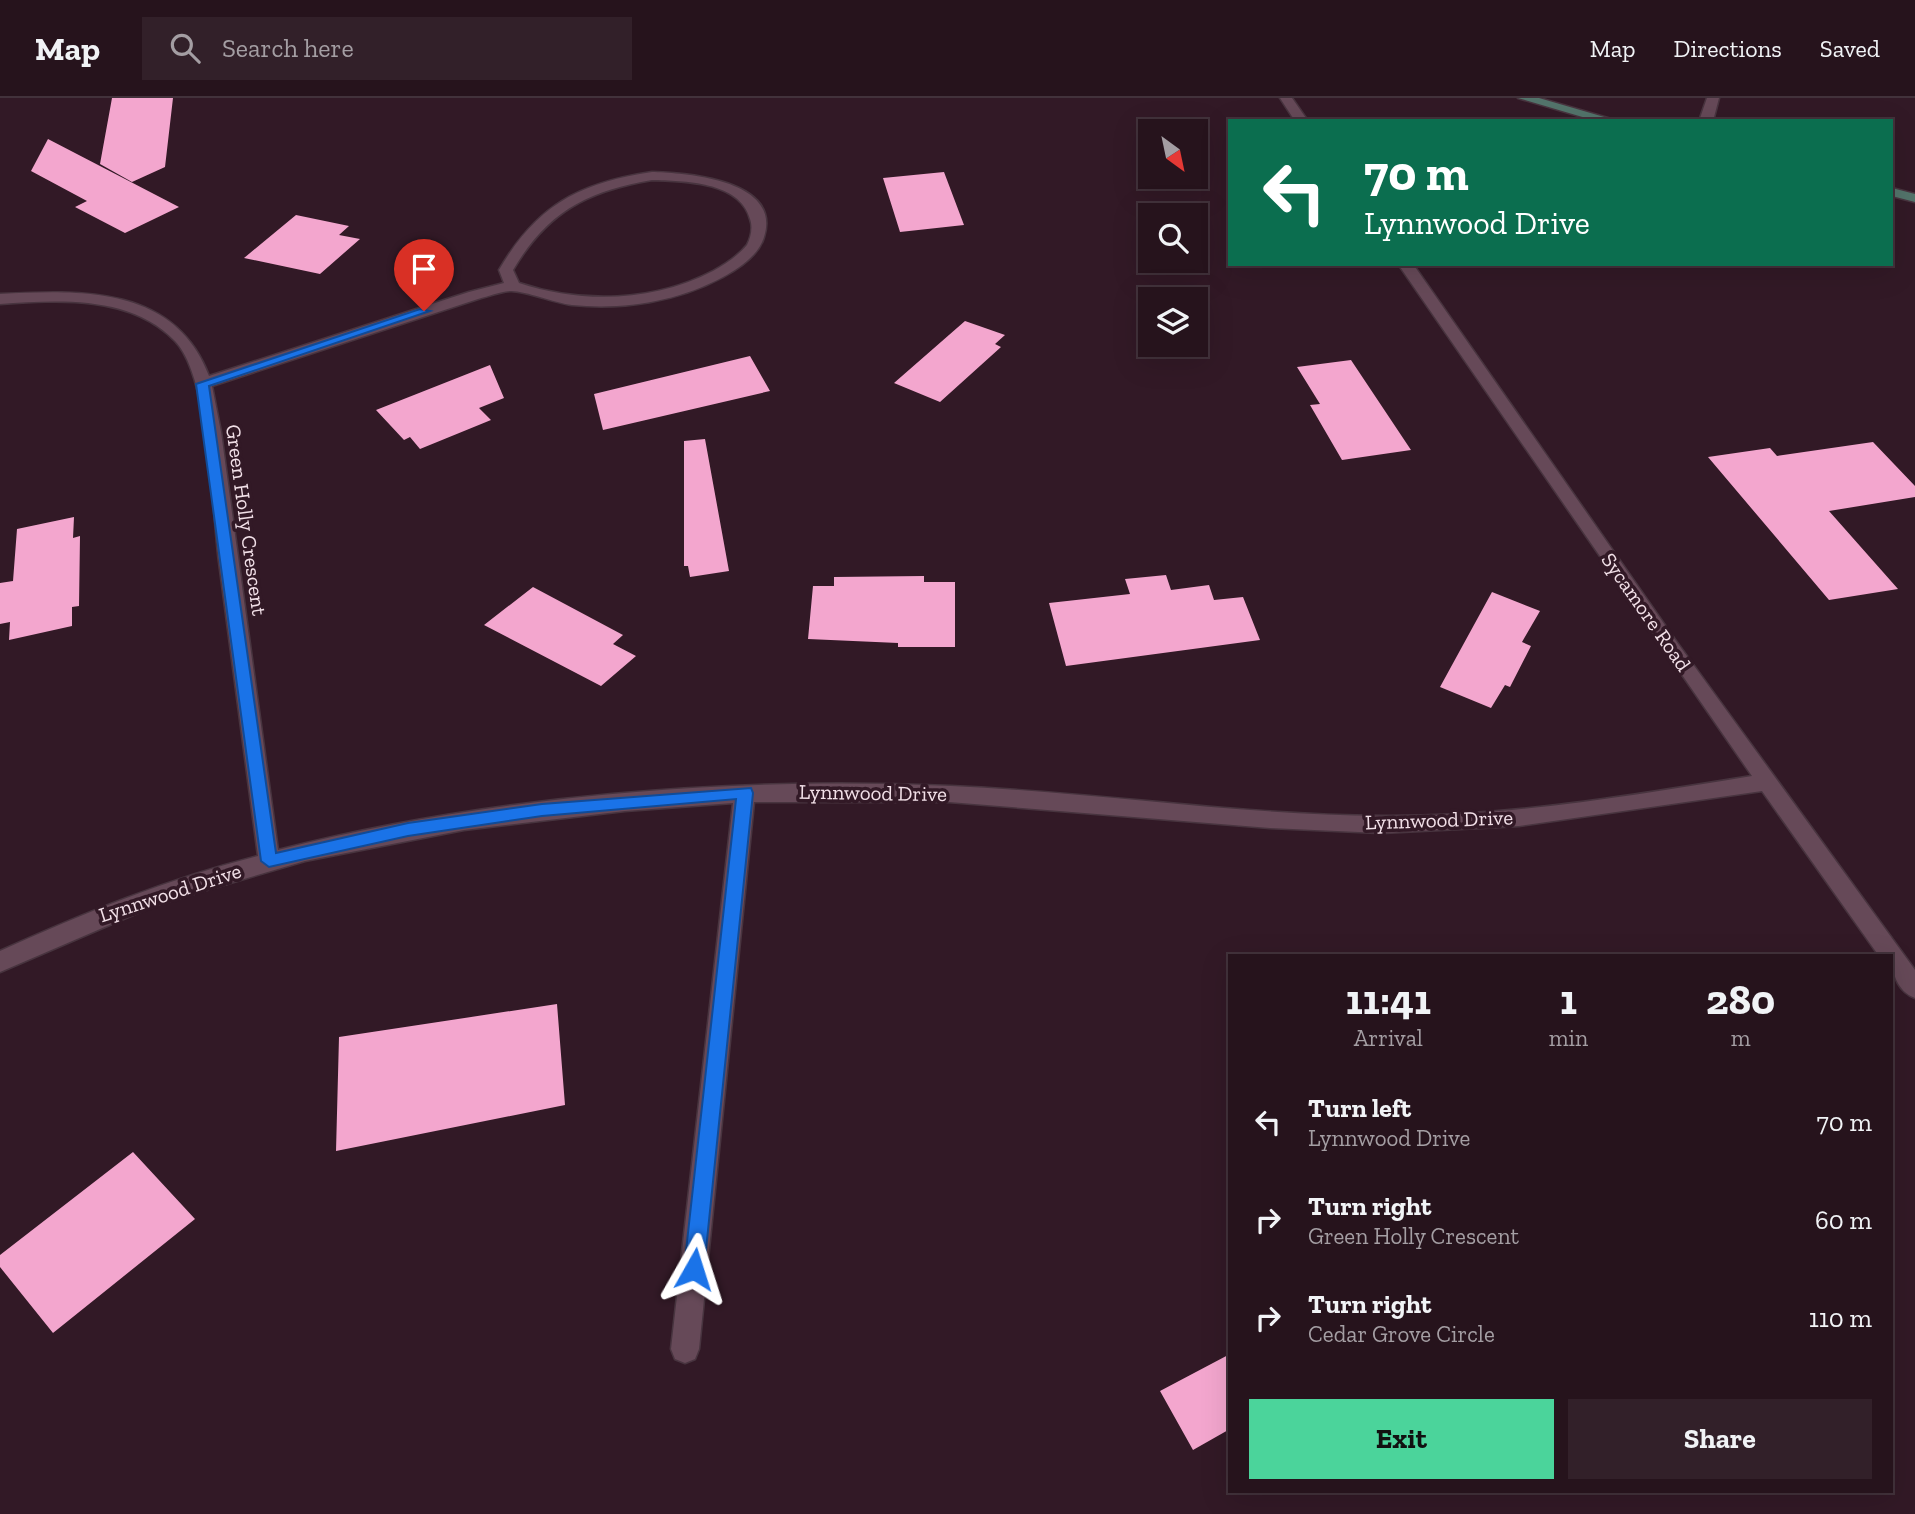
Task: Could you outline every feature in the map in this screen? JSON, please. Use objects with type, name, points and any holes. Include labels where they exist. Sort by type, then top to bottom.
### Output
[{"type":"street","points":[[1286,98],[1301,119]]},
{"type":"street","points":[[1524,98],[1604,119]]},
{"type":"street","points":[[1707,119],[1713,98]]},
{"type":"street","points":[[202,384],[474,295],[513,286],[528,293],[578,301],[642,299],[677,291],[708,280],[734,265],[752,248],[759,232],[758,216],[749,202],[733,190],[707,180],[652,176],[601,185],[558,208],[533,230],[506,270],[513,286]]},
{"type":"street","points":[[1893,192],[1915,198]]},
{"type":"street","name":"Sycamore Road","points":[[1406,266],[1669,646],[1891,954]]},
{"type":"street","name":"Green Holly Crescent","points":[[0,299],[82,298],[145,313],[167,325],[183,339],[195,356],[202,384],[269,861]]},
{"type":"street","name":"Lynnwood Drive","points":[[0,962],[66,928],[159,892],[269,861],[408,829],[529,812],[745,793],[863,790],[993,796],[1318,822],[1433,824],[1544,816],[1767,782]]},
{"type":"street","points":[[685,1349],[745,793]]},
{"type":"street","name":"Sycamore Road","points":[[1893,957],[1915,988]]},
{"type":"building","points":[[112,98],[173,98],[165,167],[132,182],[100,164]]},
{"type":"building","points":[[48,139],[179,207],[125,233],[75,207],[87,201],[31,171]]},
{"type":"building","points":[[944,172],[964,225],[900,232],[883,178]]},
{"type":"building","points":[[296,215],[349,226],[339,235],[360,239],[320,274],[244,258]]},
{"type":"building","points":[[965,321],[1005,335],[995,344],[1001,347],[940,402],[894,383]]},
{"type":"building","points":[[750,356],[770,391],[603,430],[594,394]]},
{"type":"building","points":[[1351,360],[1411,450],[1342,460],[1310,405],[1320,404],[1297,367]]},
{"type":"building","points":[[490,365],[504,398],[479,408],[491,420],[420,449],[410,437],[404,440],[376,410]]},
{"type":"building","points":[[705,439],[729,571],[690,577],[688,566],[684,566],[684,441]]},
{"type":"building","points":[[1873,442],[1915,486],[1915,497],[1829,511],[1898,589],[1829,600],[1708,457],[1770,448],[1777,456]]},
{"type":"building","points":[[74,517],[73,538],[80,536],[79,606],[72,607],[72,626],[9,640],[10,622],[0,624],[0,583],[13,581],[17,529]]},
{"type":"building","points":[[1166,575],[1171,590],[1209,585],[1214,600],[1243,597],[1260,640],[1066,666],[1049,603],[1130,594],[1125,579]]},
{"type":"building","points":[[924,576],[924,582],[955,582],[955,647],[898,647],[898,643],[808,639],[813,586],[834,586],[834,577]]},
{"type":"building","points":[[533,587],[623,635],[613,644],[636,656],[601,686],[484,625]]},
{"type":"building","points":[[1492,592],[1540,611],[1522,642],[1531,646],[1510,687],[1505,685],[1491,708],[1440,687]]},
{"type":"building","points":[[557,1004],[565,1105],[336,1151],[339,1037]]},
{"type":"building","points":[[133,1152],[195,1219],[53,1333],[0,1267],[0,1255]]},
{"type":"building","points":[[1228,1355],[1228,1430],[1193,1450],[1160,1391]]},
{"type":"route","points":[[424,311],[202,384],[269,861],[408,829],[542,810],[745,793],[694,1269]]}]
